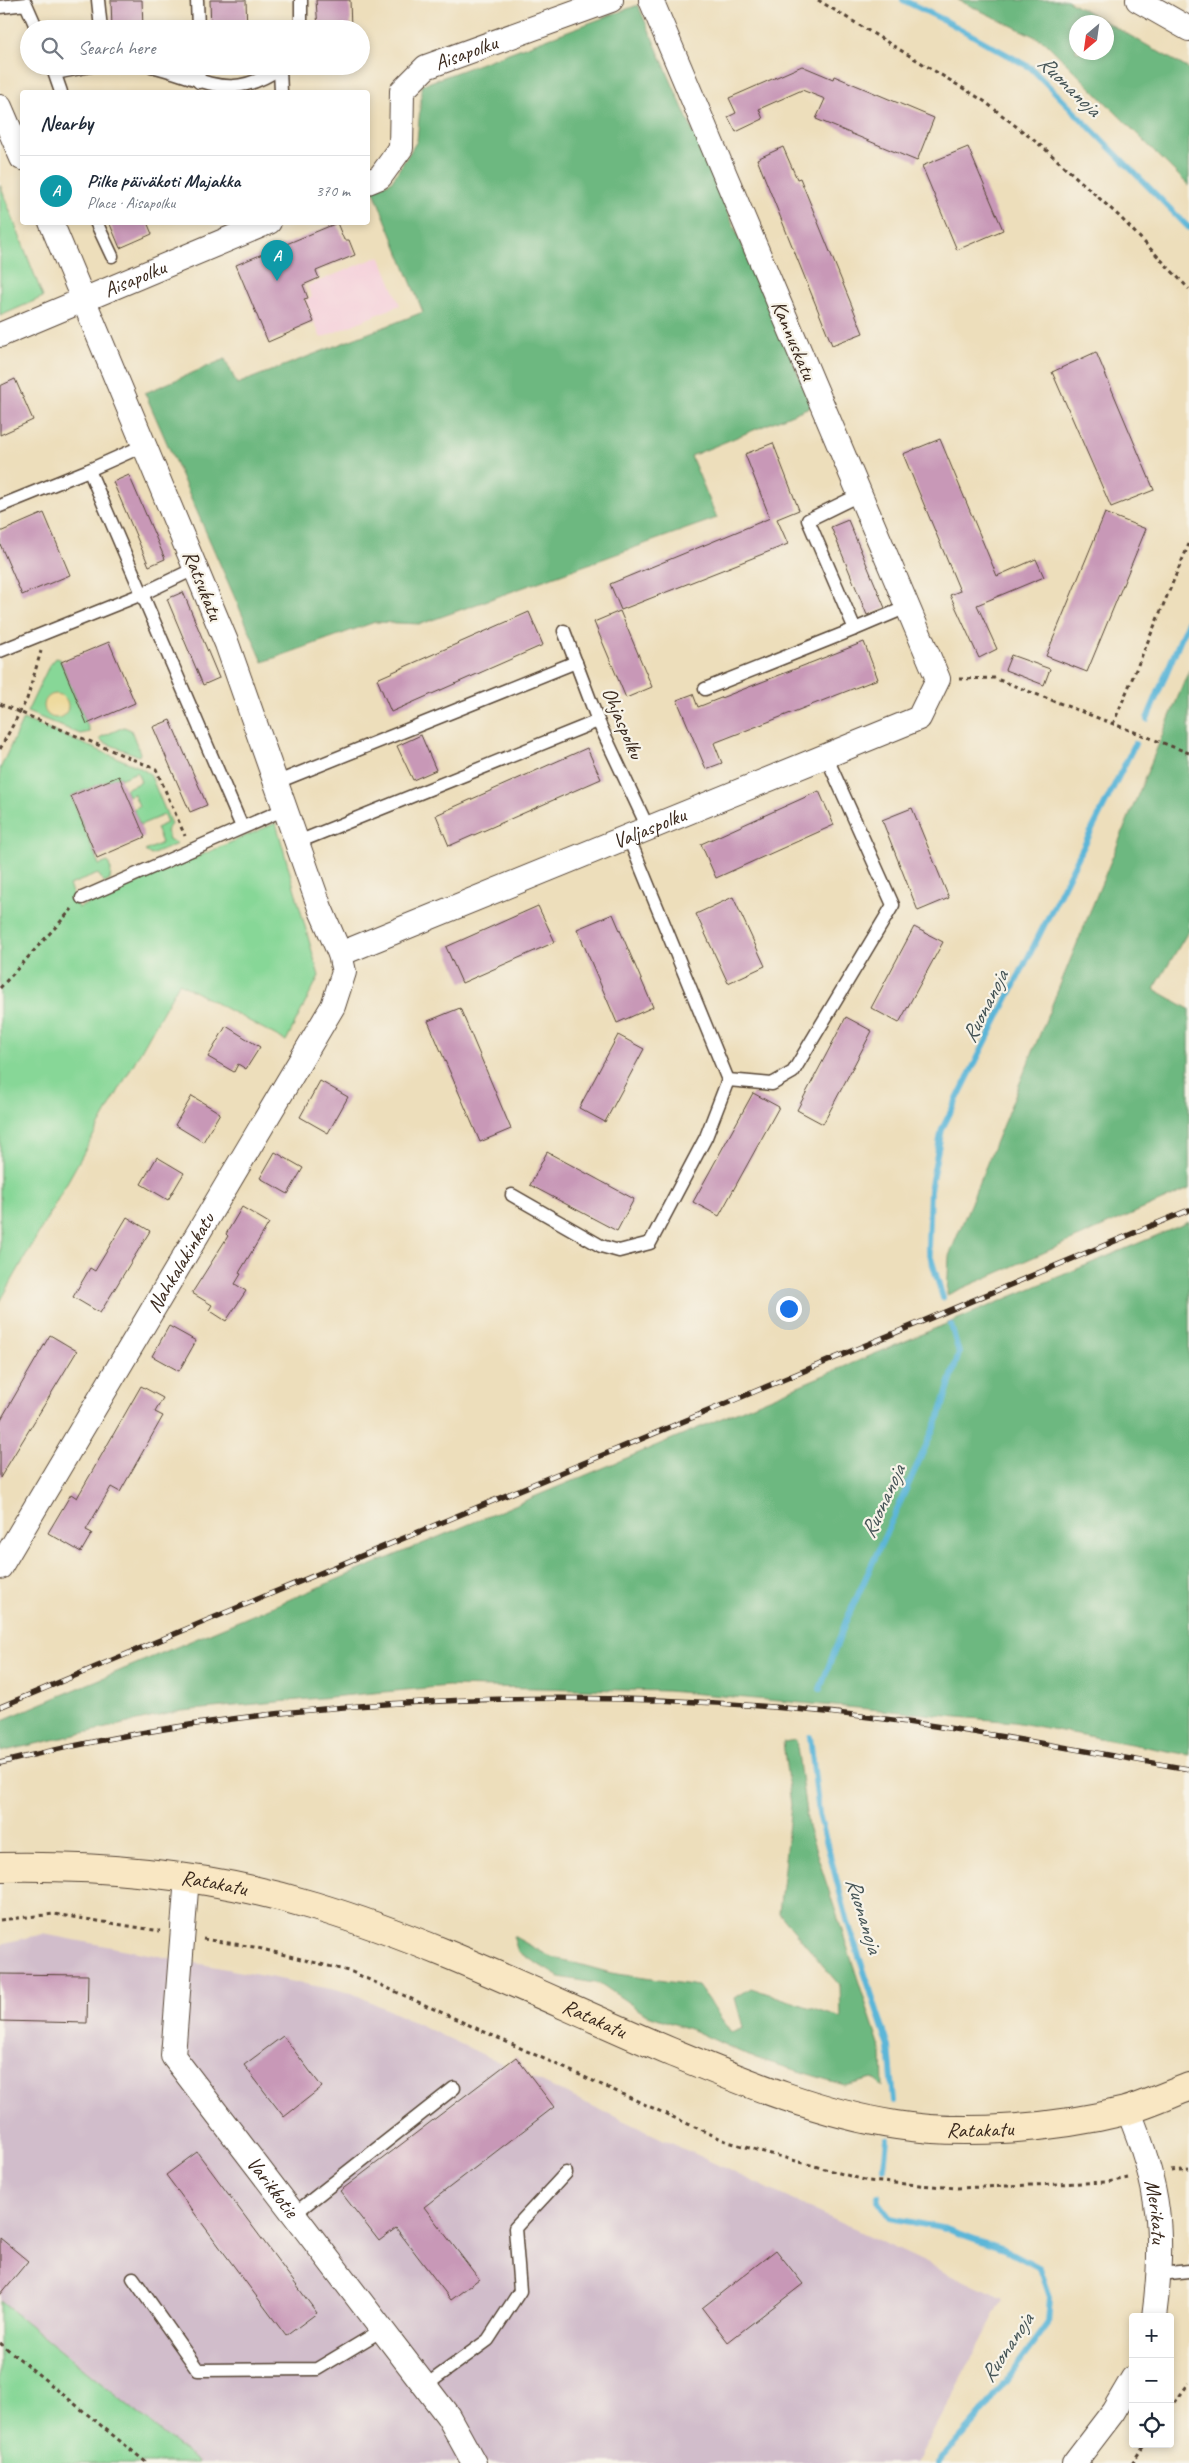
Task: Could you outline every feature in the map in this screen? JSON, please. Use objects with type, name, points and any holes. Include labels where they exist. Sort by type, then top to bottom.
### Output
[{"type":"main road","name":"Ratakatu","points":[[0,1867],[48,1866],[112,1869],[187,1877],[286,1898],[376,1927],[451,1956],[716,2070],[772,2092],[836,2112],[896,2125],[978,2130],[1084,2120],[1128,2110],[1189,2087]]},
{"type":"street","name":"Aisapolku","points":[[370,181],[380,177],[401,148],[402,91],[426,67],[611,0]]},
{"type":"street","name":"Kannuskatu","points":[[651,0],[938,679]]},
{"type":"street","points":[[1138,0],[1189,29]]},
{"type":"street","points":[[0,107],[6,135],[20,155]]},
{"type":"street","name":"Ratsukatu","points":[[51,225],[196,568],[241,682],[320,908],[340,954]]},
{"type":"street","name":"Aisapolku","points":[[0,335],[262,225]]},
{"type":"street","name":"Valjaspolku","points":[[340,954],[919,718],[938,679]]},
{"type":"street","name":"Nahkalakinkatu","points":[[0,1567],[333,1006],[344,972],[340,954]]},
{"type":"street","name":"Varikkotie","points":[[187,1877],[184,1935],[173,2056],[448,2416],[474,2463]]},
{"type":"street","name":"Merikatu","points":[[1128,2110],[1151,2172],[1158,2206],[1160,2274],[1155,2313]]},
{"type":"street","points":[[1074,2463],[1113,2412],[1129,2385]]},
{"type":"lane","points":[[98,0],[100,20]]},
{"type":"lane","points":[[197,0],[198,20]]},
{"type":"lane","points":[[300,0],[301,20]]},
{"type":"lane","points":[[0,7],[26,4],[33,20]]},
{"type":"lane","points":[[56,75],[60,90]]},
{"type":"lane","points":[[181,75],[199,82],[234,88],[263,81],[272,75]]},
{"type":"lane","points":[[199,75],[199,82]]},
{"type":"lane","points":[[281,90],[282,75]]},
{"type":"lane","points":[[97,225],[112,256]]},
{"type":"lane","points":[[0,506],[145,445]]},
{"type":"lane","points":[[89,470],[242,827]]},
{"type":"lane","points":[[855,629],[808,520],[860,495]]},
{"type":"lane","points":[[0,651],[45,635],[142,594],[196,568]]},
{"type":"lane","points":[[705,689],[907,607]]},
{"type":"lane","name":"Ohjaspolku","points":[[564,631],[728,1080]]},
{"type":"lane","points":[[275,783],[576,662]]},
{"type":"lane","points":[[298,842],[598,720]]},
{"type":"lane","points":[[512,1195],[601,1246],[619,1251],[650,1243],[706,1137],[728,1080],[772,1084],[793,1072],[893,905],[826,756]]},
{"type":"lane","points":[[82,898],[285,809]]},
{"type":"lane","points":[[294,2214],[454,2088]]},
{"type":"lane","points":[[425,2386],[488,2340],[520,2291],[515,2228],[566,2173]]},
{"type":"lane","points":[[1160,2274],[1189,2271]]},
{"type":"lane","points":[[133,2278],[198,2370],[318,2370],[382,2330]]},
{"type":"path","points":[[818,0],[984,101],[1045,148],[1113,211],[1189,289]]},
{"type":"path","points":[[1113,724],[1189,544]]},
{"type":"path","points":[[0,749],[28,699],[45,635]]},
{"type":"path","points":[[938,679],[994,678],[1189,753]]},
{"type":"path","points":[[0,704],[156,769],[191,850]]},
{"type":"path","points":[[0,988],[82,898]]},
{"type":"path","points":[[0,1920],[54,1914],[254,1948],[352,1972],[728,2142],[868,2181],[958,2188],[1107,2182],[1151,2172],[1189,2169]]},
{"type":"path","points":[[0,2343],[148,2463]]},
{"type":"path","points":[[1174,2404],[1189,2383]]},
{"type":"path","points":[[1132,2463],[1142,2448]]},
{"type":"shaded area","points":[[380,256],[400,305],[321,338],[305,300],[312,297],[307,286]]},
{"type":"shaded area","points":[[43,1934],[352,1993],[1003,2299],[916,2463],[199,2463],[0,2301],[0,1944]]},
{"type":"green space","points":[[958,0],[1067,0],[1094,15],[1069,15],[1069,60],[1114,60],[1114,27],[1189,69],[1189,186],[1044,41]]},
{"type":"green space","points":[[638,5],[812,406],[691,456],[717,518],[421,624],[375,622],[263,662],[145,393],[225,359],[237,384],[423,312],[373,189],[391,182],[417,141],[422,85]]},
{"type":"green space","points":[[0,185],[43,297],[0,316]]},
{"type":"green space","points":[[56,658],[60,659],[90,732],[80,734],[27,712],[49,666]],"holes":[[[52,695],[64,698],[68,709],[47,699]]]},
{"type":"green space","points":[[1189,670],[1189,930],[1154,989],[1189,1009],[1189,1189],[947,1295],[949,1256]]},
{"type":"green space","points":[[23,719],[137,766],[150,774],[171,824],[166,831],[169,839],[177,844],[151,855],[145,851],[162,843],[156,828],[167,823],[164,815],[140,825],[133,809],[139,806],[134,794],[128,796],[125,789],[141,782],[137,772],[120,779],[119,776],[71,796],[99,865],[108,862],[111,870],[110,880],[105,883],[98,874],[69,885],[78,908],[276,823],[319,976],[286,1041],[179,983],[0,1302],[0,769]]},
{"type":"green space","points":[[124,727],[131,730],[140,753],[139,756],[103,742],[100,739]]},
{"type":"green space","points":[[1189,1222],[1189,1755],[1014,1722],[667,1691],[448,1686],[181,1711],[0,1752],[0,1721]]},
{"type":"green space","points":[[796,1740],[808,1827],[882,2053],[883,2087],[872,2078],[844,2085],[749,2056],[695,2031],[645,2014],[601,1984],[559,1977],[518,1952],[513,1936],[549,1956],[611,1973],[698,1986],[731,2032],[743,2027],[735,1998],[751,1988],[841,2018],[840,1986],[779,1913],[791,1805],[783,1742]]},
{"type":"green space","points":[[0,2301],[199,2463],[0,2463]]},
{"type":"sand","points":[[56,694],[64,698],[68,706],[64,714],[56,718],[48,714],[44,706],[48,698]]},
{"type":"building","points":[[111,0],[142,0],[143,20],[112,20]]},
{"type":"building","points":[[210,0],[246,0],[247,20],[211,20]]},
{"type":"building","points":[[316,0],[350,0],[351,20],[317,20]]},
{"type":"building","points":[[802,66],[833,79],[834,76],[934,118],[917,161],[816,119],[825,99],[802,90],[759,109],[763,119],[736,132],[728,117],[736,113],[729,98]]},
{"type":"building","points":[[783,147],[797,179],[800,178],[863,333],[832,345],[757,159]]},
{"type":"building","points":[[968,147],[1003,230],[957,250],[922,166]]},
{"type":"building","points":[[110,225],[148,225],[152,234],[120,248]]},
{"type":"building","points":[[332,225],[338,225],[344,240],[349,240],[355,255],[316,271],[319,278],[303,285],[308,298],[304,299],[314,322],[268,342],[236,265]]},
{"type":"building","points":[[1096,352],[1154,490],[1111,507],[1052,372]]},
{"type":"building","points":[[15,379],[33,420],[0,435],[0,386]]},
{"type":"building","points":[[940,439],[997,576],[1036,559],[1044,577],[977,605],[997,649],[979,658],[950,595],[960,591],[903,454]]},
{"type":"building","points":[[773,443],[799,510],[777,519],[788,544],[621,610],[610,584],[770,518],[745,454]]},
{"type":"building","points":[[129,475],[165,559],[149,566],[113,482]]},
{"type":"building","points":[[44,513],[70,575],[22,595],[0,544],[0,532]]},
{"type":"building","points":[[1105,513],[1146,529],[1087,672],[1046,656]]},
{"type":"building","points":[[848,520],[885,608],[867,615],[831,527]]},
{"type":"building","points":[[183,592],[219,678],[203,685],[167,599]]},
{"type":"building","points":[[620,611],[652,687],[626,698],[594,622]]},
{"type":"building","points":[[529,612],[543,645],[391,712],[377,679]]},
{"type":"building","points":[[109,642],[135,703],[87,724],[61,662]]},
{"type":"building","points":[[864,642],[878,679],[714,743],[722,763],[706,769],[677,700],[693,694],[698,707]]},
{"type":"building","points":[[1011,655],[1050,669],[1044,685],[1005,670]]},
{"type":"building","points":[[170,720],[207,805],[190,812],[153,727]]},
{"type":"building","points":[[421,735],[436,770],[413,780],[397,746]]},
{"type":"building","points":[[587,748],[601,779],[449,846],[436,815]]},
{"type":"building","points":[[119,776],[145,837],[97,858],[71,796]]},
{"type":"building","points":[[819,791],[834,825],[716,878],[701,844]]},
{"type":"building","points":[[912,808],[949,898],[918,911],[882,820]]},
{"type":"building","points":[[733,897],[765,966],[728,983],[696,914]]},
{"type":"building","points":[[538,906],[555,942],[462,983],[446,947]]},
{"type":"building","points":[[613,914],[653,1007],[617,1023],[577,929]]},
{"type":"building","points":[[914,927],[943,942],[899,1023],[871,1008]]},
{"type":"building","points":[[460,1008],[511,1129],[480,1142],[428,1021]]},
{"type":"building","points":[[846,1017],[872,1031],[823,1124],[797,1110]]},
{"type":"building","points":[[226,1026],[260,1047],[246,1069],[238,1064],[234,1072],[208,1057]]},
{"type":"building","points":[[618,1035],[644,1049],[605,1122],[579,1108]]},
{"type":"building","points":[[320,1081],[348,1097],[328,1133],[300,1117]]},
{"type":"building","points":[[753,1093],[779,1107],[719,1216],[693,1202]]},
{"type":"building","points":[[192,1096],[220,1113],[203,1142],[175,1125]]},
{"type":"building","points":[[275,1152],[303,1168],[288,1194],[260,1178]]},
{"type":"building","points":[[547,1152],[634,1199],[617,1231],[530,1185]]},
{"type":"building","points":[[157,1157],[184,1173],[168,1200],[141,1184]]},
{"type":"building","points":[[242,1207],[269,1223],[239,1273],[241,1274],[235,1284],[246,1291],[226,1321],[209,1310],[212,1305],[192,1293],[228,1236],[226,1234]]},
{"type":"building","points":[[127,1217],[150,1231],[100,1313],[73,1297],[90,1268],[95,1271]]},
{"type":"building","points":[[169,1326],[196,1341],[179,1371],[152,1356]]},
{"type":"building","points":[[50,1335],[77,1351],[0,1478],[0,1421]]},
{"type":"building","points":[[141,1386],[163,1398],[155,1412],[163,1416],[120,1492],[111,1487],[86,1530],[92,1533],[81,1552],[48,1533],[71,1494],[77,1498]]},
{"type":"building","points":[[0,1974],[88,1975],[87,2023],[0,2021]]},
{"type":"building","points":[[283,2036],[322,2087],[284,2117],[244,2065]]},
{"type":"building","points":[[516,2057],[554,2107],[424,2207],[479,2279],[451,2300],[396,2228],[379,2241],[340,2191]]},
{"type":"building","points":[[197,2152],[317,2313],[286,2336],[166,2175]]},
{"type":"building","points":[[0,2238],[28,2261],[0,2295]]},
{"type":"building","points":[[776,2250],[803,2284],[728,2342],[702,2308]]},
{"type":"waterway","name":"Ruonanoja","points":[[903,0],[948,22],[1031,68],[1189,228]]},
{"type":"waterway","name":"Ruonanoja","points":[[1147,719],[1189,619]]},
{"type":"waterway","name":"Ruonanoja","points":[[943,1298],[928,1248],[930,1190],[942,1129],[1135,744]]},
{"type":"waterway","name":"Ruonanoja","points":[[820,1689],[846,1621],[940,1415],[959,1353],[951,1325]]},
{"type":"waterway","name":"Ruonanoja","points":[[810,1737],[819,1814],[848,1923],[889,2047],[894,2101]]},
{"type":"waterway","name":"Ruonanoja","points":[[884,2168],[887,2139]]},
{"type":"waterway","name":"Ruonanoja","points":[[878,2196],[877,2201],[890,2218],[946,2229],[1006,2250],[1040,2268],[1050,2297],[1048,2324],[981,2414],[938,2463]]},
{"type":"railway","points":[[0,1707],[1189,1210]]},
{"type":"railway","points":[[0,1763],[96,1741],[195,1724],[294,1712],[395,1703],[497,1699],[598,1699],[698,1702],[845,1714],[993,1735],[1189,1769]]},
{"type":"place","name":"Pilke päiväkoti Majakka","points":[[277,281]]}]
